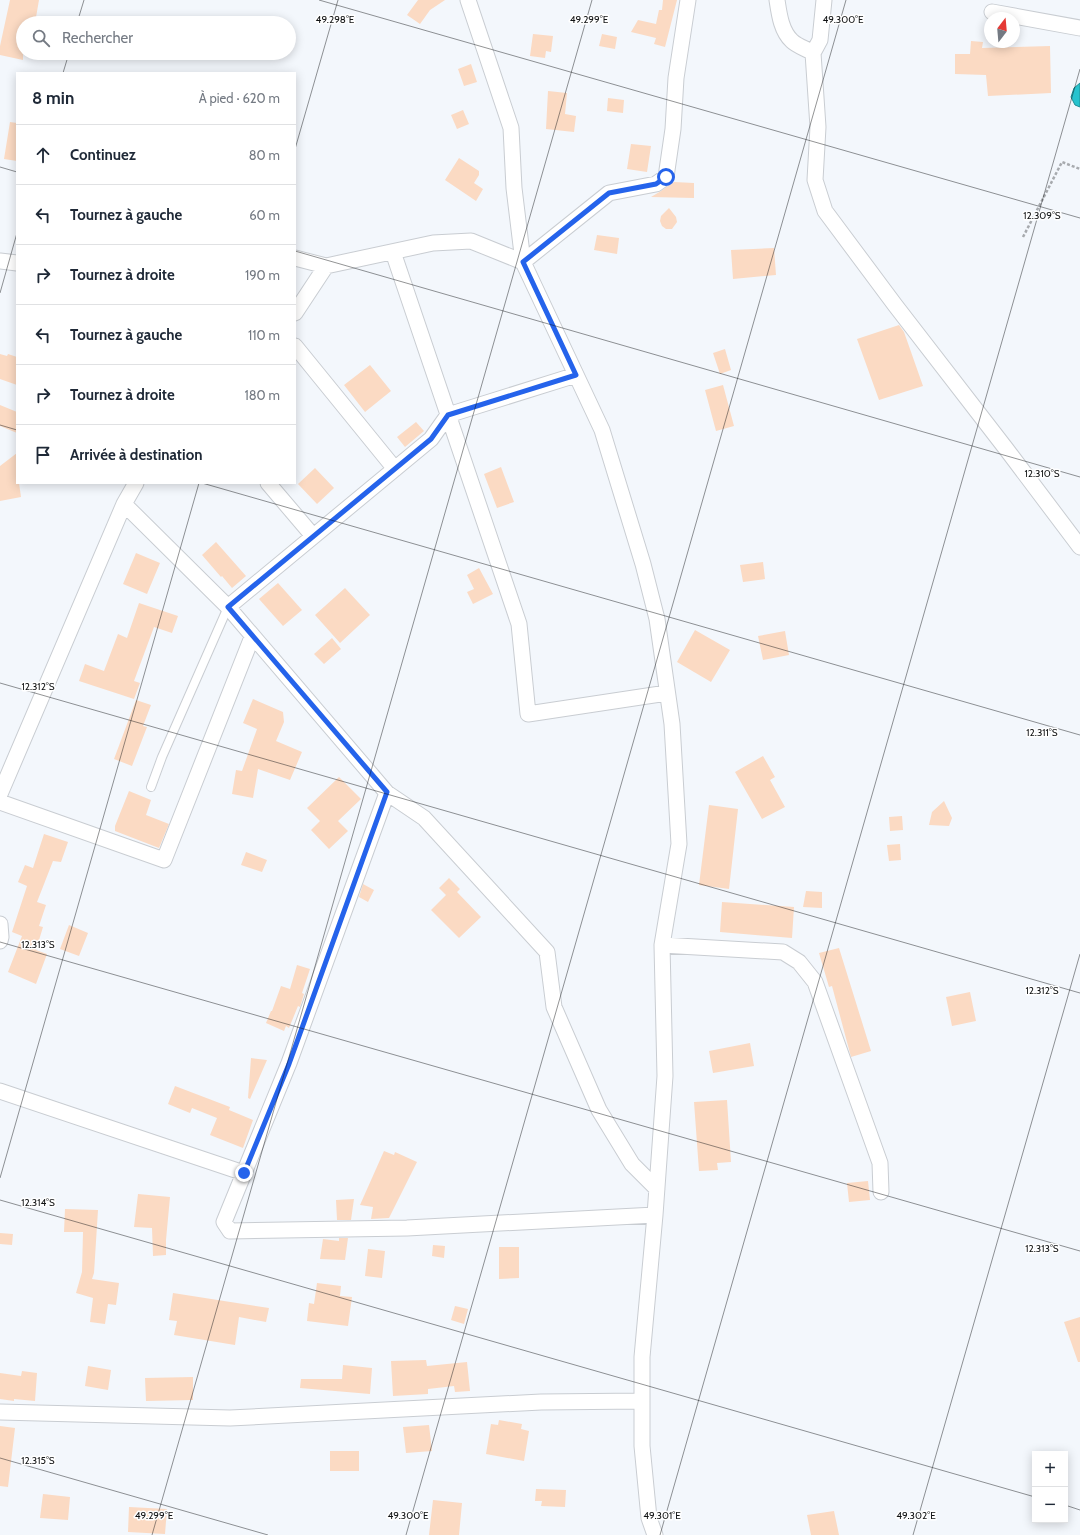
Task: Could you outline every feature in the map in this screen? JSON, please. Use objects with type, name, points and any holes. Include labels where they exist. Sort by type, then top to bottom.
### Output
[{"type":"street","points":[[468,0],[511,128],[514,188],[523,262],[602,430],[643,564],[657,619],[672,724],[679,844],[662,945],[665,1076],[655,1215],[642,1357],[642,1446],[649,1518],[655,1535]]},
{"type":"street","points":[[523,262],[609,193],[656,184],[666,177],[673,129],[676,78],[688,0]]},
{"type":"street","points":[[777,0],[783,28],[791,40],[813,53]]},
{"type":"street","points":[[824,0],[820,40],[813,53],[818,127],[815,180],[825,211],[1080,548]]},
{"type":"street","points":[[1020,17],[1080,28]]},
{"type":"street","points":[[296,258],[326,266],[434,243],[471,241],[523,262]]},
{"type":"street","points":[[393,252],[519,624],[528,714],[668,694]]},
{"type":"street","points":[[0,261],[16,263]]},
{"type":"street","points":[[296,311],[326,266]]},
{"type":"street","points":[[296,347],[395,469]]},
{"type":"street","points":[[228,607],[431,439],[448,415],[576,375]]},
{"type":"street","points":[[0,794],[124,504],[135,484]]},
{"type":"street","points":[[269,484],[313,536]]},
{"type":"street","points":[[124,504],[228,607],[252,637],[387,792],[424,818],[547,952],[554,1007],[599,1110],[632,1164],[657,1189]]},
{"type":"street","points":[[0,802],[164,860],[252,637]]},
{"type":"street","points":[[387,792],[289,1064],[224,1222],[230,1231],[407,1228],[655,1215]]},
{"type":"street","points":[[0,924],[0,941]]},
{"type":"street","points":[[662,945],[783,952],[799,962],[816,982],[856,1092],[880,1163],[881,1192]]},
{"type":"street","points":[[0,1091],[244,1173]]},
{"type":"street","points":[[0,1412],[230,1418],[540,1402],[642,1401]]},
{"type":"lane","points":[[151,787],[162,757],[228,607]]},
{"type":"path","points":[[1023,237],[1062,162],[1080,169]]},
{"type":"water","points":[[1080,83],[1080,107],[1075,105],[1071,97],[1074,88]]},
{"type":"building","points":[[10,0],[39,0],[36,16],[16,16],[16,58],[0,55],[0,46]]},
{"type":"building","points":[[418,0],[445,0],[430,10],[420,24],[407,15]]},
{"type":"building","points":[[663,0],[677,0],[665,47],[654,44],[656,38],[631,32],[638,20],[656,24],[659,10],[662,10]]},
{"type":"building","points":[[533,34],[553,36],[551,52],[546,51],[545,58],[530,56]]},
{"type":"building","points":[[602,34],[617,37],[615,49],[599,46]]},
{"type":"building","points":[[971,41],[983,42],[982,48],[1050,46],[1051,93],[988,96],[986,75],[955,74],[955,54],[970,54]]},
{"type":"building","points":[[471,64],[477,82],[464,86],[458,69]]},
{"type":"building","points":[[548,91],[567,93],[565,114],[576,116],[574,132],[546,129]]},
{"type":"building","points":[[608,98],[624,100],[623,113],[607,111]]},
{"type":"building","points":[[463,110],[469,124],[457,129],[451,115]]},
{"type":"building","points":[[10,122],[16,123],[16,161],[4,159]]},
{"type":"building","points":[[631,144],[651,146],[647,172],[627,169]]},
{"type":"building","points":[[459,158],[479,171],[479,175],[474,183],[483,189],[476,201],[445,180]]},
{"type":"building","points":[[674,182],[694,183],[694,198],[651,197],[661,191]]},
{"type":"building","points":[[669,208],[676,217],[677,222],[672,229],[666,229],[662,226],[660,221],[661,216]]},
{"type":"building","points":[[597,235],[619,238],[617,254],[594,250]]},
{"type":"building","points":[[774,248],[776,275],[733,279],[731,250]]},
{"type":"building","points":[[899,325],[904,332],[923,386],[879,400],[857,339]]},
{"type":"building","points":[[725,349],[731,370],[720,374],[713,353]]},
{"type":"building","points":[[0,354],[7,356],[8,354],[16,357],[16,385],[0,379]]},
{"type":"building","points":[[370,365],[391,391],[365,412],[344,385]]},
{"type":"building","points":[[723,385],[734,426],[716,431],[705,390]]},
{"type":"building","points":[[0,405],[16,412],[16,433],[0,426]]},
{"type":"building","points":[[416,422],[424,431],[405,447],[397,437]]},
{"type":"building","points":[[16,454],[16,484],[19,484],[21,497],[0,501],[0,466]]},
{"type":"building","points":[[501,467],[514,502],[497,508],[484,474]]},
{"type":"building","points":[[315,468],[334,488],[317,504],[298,484]]},
{"type":"building","points":[[216,542],[246,576],[232,588],[202,555]]},
{"type":"building","points":[[136,553],[160,563],[147,594],[123,584]]},
{"type":"building","points":[[763,562],[765,579],[743,582],[740,565]]},
{"type":"building","points":[[479,568],[493,594],[473,604],[467,592],[474,589],[467,575]]},
{"type":"building","points":[[278,583],[302,610],[283,626],[259,599]]},
{"type":"building","points":[[345,588],[370,615],[340,643],[315,615]]},
{"type":"building","points":[[139,603],[178,616],[172,633],[154,627],[134,681],[140,683],[134,699],[79,681],[85,664],[104,671],[118,634],[127,638]]},
{"type":"building","points":[[695,630],[730,650],[711,682],[677,662]]},
{"type":"building","points":[[785,631],[789,655],[763,660],[758,636]]},
{"type":"building","points":[[332,638],[341,649],[324,664],[314,654]]},
{"type":"building","points":[[253,699],[283,712],[284,722],[276,741],[302,752],[290,780],[258,769],[253,798],[232,794],[236,770],[242,771],[257,729],[243,723]]},
{"type":"building","points":[[136,700],[151,705],[143,726],[147,727],[132,766],[114,759]]},
{"type":"building","points":[[763,756],[775,777],[770,780],[785,807],[762,819],[735,772]]},
{"type":"building","points":[[339,777],[361,799],[338,821],[348,831],[329,849],[311,830],[320,821],[307,808]]},
{"type":"building","points":[[129,791],[151,800],[146,815],[169,824],[159,848],[115,831],[115,826]]},
{"type":"building","points":[[944,801],[952,818],[949,826],[929,825],[932,812]]},
{"type":"building","points":[[709,805],[738,809],[729,889],[699,885]]},
{"type":"building","points":[[902,816],[903,830],[890,831],[889,817]]},
{"type":"building","points":[[44,834],[68,842],[61,862],[53,861],[37,902],[46,905],[39,926],[43,927],[36,950],[47,954],[36,984],[8,972],[22,936],[12,932],[27,886],[18,882],[25,865],[33,868]]},
{"type":"building","points":[[900,844],[901,860],[889,861],[887,845]]},
{"type":"building","points":[[246,852],[267,860],[262,872],[241,865]]},
{"type":"building","points":[[449,878],[460,889],[457,892],[481,917],[459,938],[431,910],[446,895],[439,888]]},
{"type":"building","points":[[363,884],[374,890],[368,902],[359,897]]},
{"type":"building","points":[[806,891],[822,892],[822,908],[803,907]]},
{"type":"building","points":[[722,902],[794,907],[792,938],[720,932]]},
{"type":"building","points":[[69,925],[88,933],[79,956],[60,949]]},
{"type":"building","points":[[839,948],[871,1051],[851,1057],[832,986],[829,987],[819,953]]},
{"type":"building","points":[[297,965],[310,969],[302,993],[304,994],[300,1007],[298,1006],[289,1028],[286,1026],[284,1031],[266,1023],[281,986],[290,989]]},
{"type":"building","points":[[970,992],[976,1021],[952,1026],[946,997]]},
{"type":"building","points":[[750,1043],[754,1066],[713,1073],[709,1051]]},
{"type":"building","points":[[251,1058],[267,1060],[250,1099],[248,1098]]},
{"type":"building","points":[[175,1086],[230,1107],[229,1110],[253,1120],[243,1148],[210,1135],[217,1118],[192,1108],[190,1113],[168,1104]]},
{"type":"building","points":[[727,1100],[731,1162],[717,1163],[718,1170],[699,1171],[694,1102]]},
{"type":"building","points":[[384,1151],[394,1155],[395,1152],[417,1162],[389,1218],[371,1219],[373,1207],[360,1205]]},
{"type":"building","points":[[868,1181],[870,1200],[849,1202],[847,1183]]},
{"type":"building","points":[[138,1194],[170,1197],[166,1255],[153,1256],[152,1228],[134,1227]]},
{"type":"building","points":[[354,1199],[351,1220],[337,1220],[336,1200]]},
{"type":"building","points":[[65,1209],[98,1210],[94,1273],[92,1279],[119,1283],[116,1305],[108,1304],[105,1324],[90,1322],[93,1298],[76,1293],[82,1272],[83,1232],[64,1232]]},
{"type":"building","points":[[0,1233],[13,1234],[12,1245],[0,1244]]},
{"type":"building","points":[[339,1238],[348,1238],[345,1260],[320,1259],[323,1239],[339,1241]]},
{"type":"building","points":[[433,1245],[445,1246],[444,1258],[432,1256]]},
{"type":"building","points":[[499,1247],[519,1247],[519,1278],[499,1279]]},
{"type":"building","points":[[368,1249],[385,1251],[382,1278],[365,1276]]},
{"type":"building","points":[[317,1283],[341,1286],[340,1296],[352,1297],[348,1326],[307,1321],[309,1303],[314,1304]]},
{"type":"building","points":[[173,1293],[269,1308],[266,1322],[239,1317],[235,1345],[174,1335],[177,1321],[169,1320]]},
{"type":"building","points":[[455,1306],[468,1309],[464,1324],[451,1320]]},
{"type":"building","points":[[1080,1317],[1080,1362],[1078,1362],[1064,1322]]},
{"type":"building","points":[[426,1360],[427,1366],[467,1362],[470,1391],[455,1392],[454,1386],[428,1389],[428,1394],[393,1396],[391,1361]]},
{"type":"building","points":[[343,1365],[372,1368],[370,1394],[300,1388],[301,1379],[342,1379]]},
{"type":"building","points":[[88,1366],[111,1370],[108,1390],[85,1386]]},
{"type":"building","points":[[22,1371],[37,1373],[35,1401],[0,1399],[0,1373],[21,1376]]},
{"type":"building","points":[[193,1377],[193,1400],[146,1401],[145,1378]]},
{"type":"building","points":[[499,1420],[522,1424],[521,1429],[529,1431],[524,1461],[486,1454],[491,1424],[498,1425]]},
{"type":"building","points":[[429,1425],[432,1451],[406,1453],[403,1427]]},
{"type":"building","points":[[0,1426],[15,1428],[8,1487],[0,1486]]},
{"type":"building","points":[[330,1451],[359,1451],[359,1471],[330,1471]]},
{"type":"building","points":[[536,1489],[566,1490],[565,1507],[541,1506],[542,1501],[535,1501]]},
{"type":"building","points":[[43,1494],[70,1497],[68,1520],[40,1518]]},
{"type":"building","points":[[433,1500],[462,1503],[459,1535],[429,1535]]},
{"type":"building","points":[[129,1507],[167,1509],[165,1534],[128,1532]]},
{"type":"building","points":[[834,1511],[839,1535],[811,1535],[807,1515]]},
{"type":"route","points":[[244,1173],[289,1064],[387,792],[252,637],[228,607],[431,439],[448,415],[576,375],[523,262],[609,193],[656,184],[666,177]]}]
